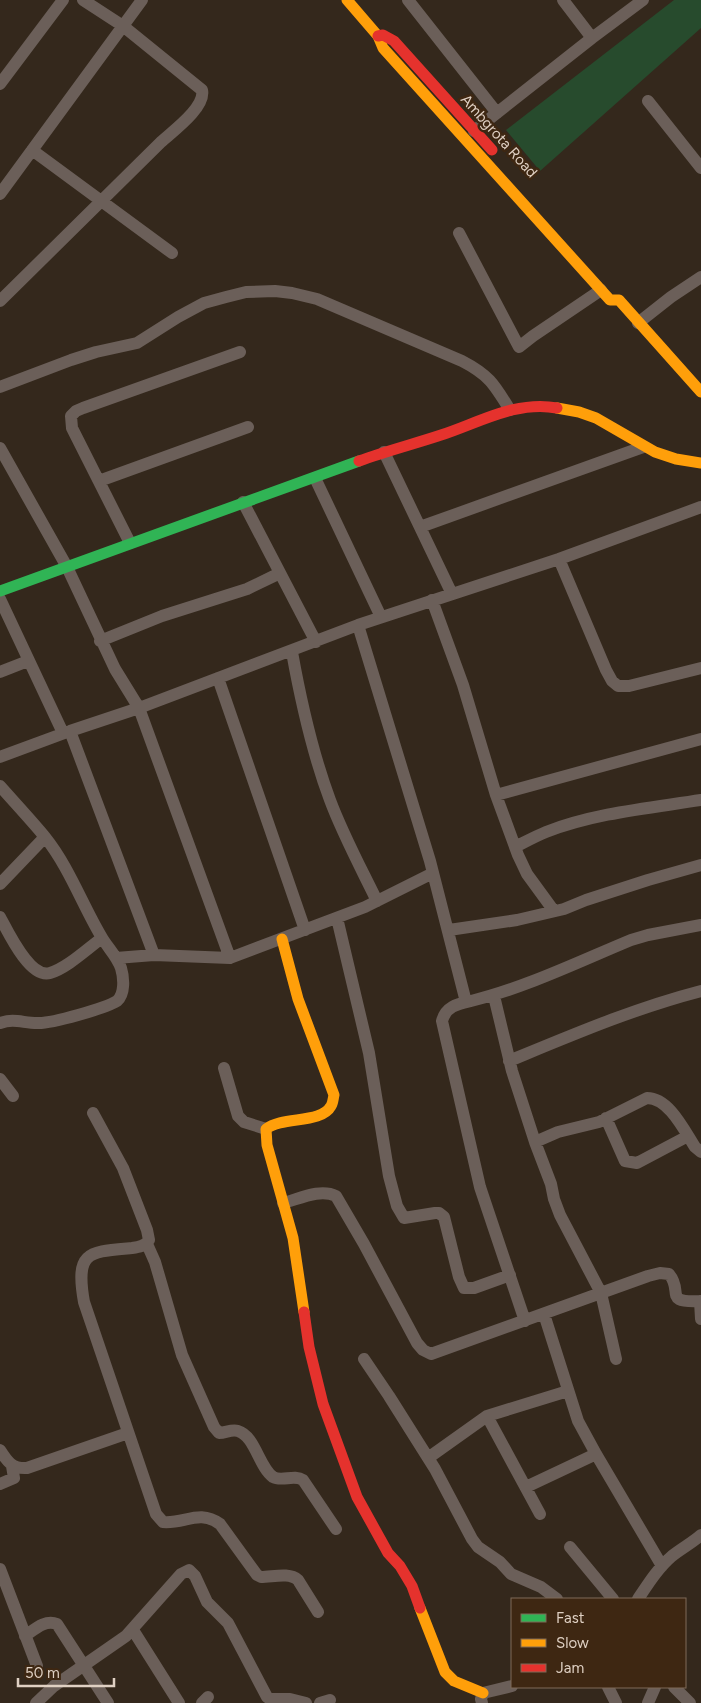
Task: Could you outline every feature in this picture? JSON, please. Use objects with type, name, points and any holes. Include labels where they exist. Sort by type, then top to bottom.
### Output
[{"type":"street","points":[[0,84],[63,0]]},
{"type":"street","points":[[0,301],[197,107],[203,97],[202,90],[123,26],[83,0]]},
{"type":"street","points":[[0,194],[142,0]]},
{"type":"street","points":[[408,0],[497,113]]},
{"type":"street","points":[[563,0],[592,38]]},
{"type":"street","points":[[474,131],[643,0]]},
{"type":"street","name":"Ambgrota Road","points":[[352,1],[378,36],[383,35],[394,41],[500,160]]},
{"type":"street","points":[[378,36],[382,48],[610,300],[613,301],[618,295],[638,324],[701,392]]},
{"type":"street","points":[[648,100],[701,168]]},
{"type":"street","points":[[32,150],[172,253]]},
{"type":"street","points":[[459,234],[519,347],[601,290]]},
{"type":"street","points":[[638,324],[671,297],[701,277]]},
{"type":"street","points":[[0,387],[79,357],[137,343],[204,303],[246,292],[275,291],[292,292],[317,299],[462,361],[480,371],[492,382],[510,410]]},
{"type":"street","points":[[130,544],[72,428],[71,416],[76,411],[240,352]]},
{"type":"street","points":[[0,591],[243,502],[510,410],[544,405],[579,412],[596,418],[643,447],[676,459],[701,463]]},
{"type":"street","points":[[99,481],[248,427]]},
{"type":"street","points":[[420,527],[643,447]]},
{"type":"street","points":[[0,448],[67,567],[114,669],[139,708],[230,958]]},
{"type":"street","points":[[384,452],[452,594]]},
{"type":"street","points":[[315,478],[382,617]]},
{"type":"street","points":[[243,502],[316,642]]},
{"type":"street","points":[[0,756],[139,708],[292,652],[358,625],[559,559],[701,507]]},
{"type":"street","points":[[559,559],[606,670],[612,681],[618,686],[630,686],[701,668]]},
{"type":"street","points":[[100,641],[162,616],[247,589],[280,573]]},
{"type":"street","points":[[0,599],[28,661],[66,732],[154,955]]},
{"type":"street","points":[[432,600],[463,685],[496,795],[515,847],[528,874],[554,912]]},
{"type":"street","points":[[358,625],[433,873],[466,1002]]},
{"type":"street","points":[[292,652],[304,714],[330,799],[340,825],[377,901]]},
{"type":"street","points":[[0,672],[28,661]]},
{"type":"street","points":[[218,678],[305,930]]},
{"type":"street","points":[[496,795],[701,739]]},
{"type":"street","points":[[0,786],[45,837],[63,865],[102,938],[116,958],[123,977],[122,992],[118,1000],[109,1005],[37,1024],[8,1020],[0,1022]]},
{"type":"street","points":[[515,847],[546,832],[571,824],[638,810],[701,800]]},
{"type":"street","points":[[0,884],[45,837]]},
{"type":"street","points":[[449,930],[517,920],[554,912],[648,880],[701,865]]},
{"type":"street","points":[[116,958],[154,955],[230,958],[337,918],[377,901],[433,873]]},
{"type":"street","points":[[0,918],[24,958],[37,971],[43,974],[50,973],[67,964],[102,938]]},
{"type":"street","points":[[337,918],[369,1053],[389,1176],[400,1213],[404,1218],[435,1213],[444,1216],[459,1277],[464,1288],[474,1288],[510,1275]]},
{"type":"street","points":[[526,1321],[480,1187],[442,1021],[447,1010],[455,1005],[494,996],[567,968],[631,940],[701,925]]},
{"type":"street","points":[[266,1129],[273,1123],[310,1118],[322,1114],[332,1106],[334,1100],[331,1085],[298,999],[282,939]]},
{"type":"street","points":[[509,1061],[618,1017],[668,999],[701,991]]},
{"type":"street","points":[[494,996],[509,1061],[535,1142],[552,1184],[554,1200],[601,1293],[616,1359]]},
{"type":"street","points":[[224,1068],[238,1116],[244,1122],[266,1129]]},
{"type":"street","points":[[0,1079],[13,1096]]},
{"type":"street","points":[[535,1142],[558,1132],[599,1122],[647,1098],[654,1098],[669,1109],[701,1152]]},
{"type":"street","points":[[93,1114],[123,1168],[133,1192],[149,1236],[147,1244],[155,1262],[182,1355],[214,1427],[219,1433],[236,1431],[244,1434],[273,1477],[295,1477],[303,1480],[336,1529]]},
{"type":"street","points":[[606,1118],[625,1161],[630,1163],[636,1163],[688,1136]]},
{"type":"street","points":[[266,1129],[267,1146],[293,1238],[309,1347],[323,1404],[357,1497],[388,1553],[400,1566],[412,1586],[445,1672],[454,1681],[482,1698],[511,1686]]},
{"type":"street","points":[[283,1203],[315,1194],[331,1193],[336,1196],[417,1343],[426,1353],[436,1354],[648,1276],[665,1273],[672,1277],[677,1298],[681,1301],[701,1301],[701,1320]]},
{"type":"street","points":[[147,1244],[89,1255],[85,1260],[82,1273],[84,1302],[158,1519],[170,1523],[196,1517],[214,1520],[220,1524],[257,1575],[261,1577],[295,1577],[318,1612]]},
{"type":"street","points":[[544,1314],[578,1421],[662,1566]]},
{"type":"street","points":[[364,1360],[428,1458],[478,1547],[494,1558],[511,1574],[541,1587],[556,1598]]},
{"type":"street","points":[[428,1458],[487,1416],[568,1391]]},
{"type":"street","points":[[487,1416],[540,1514]]},
{"type":"street","points":[[12,1466],[15,1468],[27,1468],[128,1433]]},
{"type":"street","points":[[0,1450],[12,1466],[14,1478],[0,1484]]},
{"type":"street","points":[[526,1488],[596,1454]]},
{"type":"street","points":[[639,1598],[662,1566],[701,1535]]},
{"type":"street","points":[[570,1547],[612,1598]]},
{"type":"street","points":[[0,1569],[37,1666]]},
{"type":"street","points":[[38,1702],[82,1666],[132,1630],[181,1574],[189,1570],[195,1576],[207,1602],[228,1623],[267,1697],[270,1699],[290,1699],[306,1703]]},
{"type":"street","points":[[25,1636],[46,1622],[57,1624],[82,1666],[108,1703]]},
{"type":"street","points":[[132,1630],[179,1703]]},
{"type":"street","points":[[608,1688],[616,1703]]},
{"type":"street","points":[[648,1703],[655,1688]]},
{"type":"street","points":[[675,1688],[690,1703]]},
{"type":"green space","points":[[674,0],[701,0],[701,28],[540,171],[506,130]]},
{"type":"traffic: fast","points":[[0,591],[359,461]]},
{"type":"traffic: slow","points":[[347,0],[378,36],[383,48],[610,300],[619,300]]},
{"type":"traffic: slow","points":[[619,300],[701,392]]},
{"type":"traffic: slow","points":[[557,408],[579,412],[596,418],[655,452],[676,459],[701,463]]},
{"type":"traffic: slow","points":[[282,939],[298,999],[334,1095],[333,1102],[326,1112],[311,1118],[282,1122],[266,1129],[267,1145],[293,1238],[304,1312]]},
{"type":"traffic: slow","points":[[420,1608],[445,1672],[454,1681],[483,1693]]},
{"type":"traffic: jam","points":[[378,36],[383,35],[394,41],[492,150]]},
{"type":"traffic: jam","points":[[359,461],[512,410],[542,406],[557,408]]},
{"type":"traffic: jam","points":[[304,1312],[309,1347],[323,1404],[357,1497],[388,1553],[400,1566],[412,1586],[420,1608]]}]
